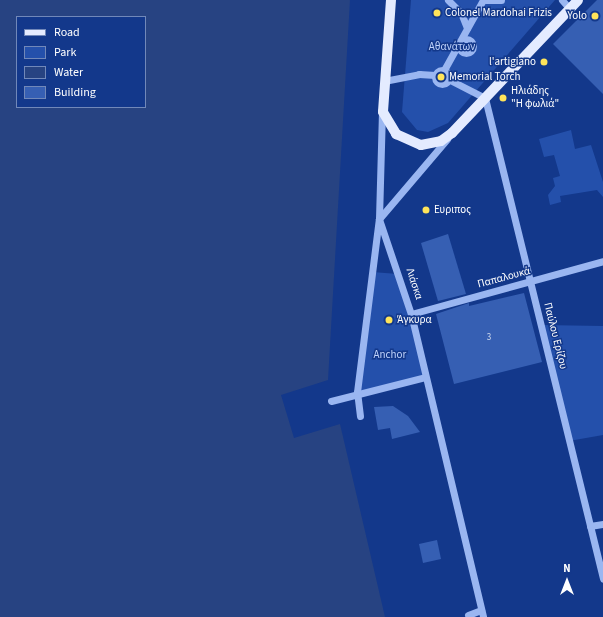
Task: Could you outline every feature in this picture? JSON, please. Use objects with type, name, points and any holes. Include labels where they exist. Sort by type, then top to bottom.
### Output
[{"type":"main road","name":"Λιάσκα","points":[[382,105],[391,0]]},
{"type":"main road","points":[[382,105],[388,124],[407,142],[428,145],[452,133],[578,0]]},
{"type":"street","points":[[448,0],[461,13],[467,28]]},
{"type":"street","points":[[384,81],[435,75],[444,70],[484,0],[501,0]]},
{"type":"street","points":[[562,0],[569,8]]},
{"type":"street","points":[[444,70],[448,79],[485,98]]},
{"type":"street","points":[[435,75],[441,84],[448,79]]},
{"type":"street","name":"Παύλου Ερίζου","points":[[485,98],[603,579]]},
{"type":"street","name":"Λιάσκα","points":[[382,105],[379,219],[411,314],[482,614]]},
{"type":"street","points":[[360,416],[356,392],[379,219],[452,133]]},
{"type":"street","name":"Παπαλουκά","points":[[411,314],[603,261]]},
{"type":"street","points":[[331,401],[356,392],[425,377]]},
{"type":"street","points":[[590,526],[603,524]]},
{"type":"street","points":[[468,615],[482,614]]},
{"type":"green space","name":"Αθανάτων","points":[[411,0],[555,0],[448,123],[428,132],[417,130],[402,112]]},
{"type":"green space","points":[[571,130],[575,149],[591,145],[603,182],[603,197],[597,190],[560,196],[561,202],[550,205],[548,195],[555,186],[553,178],[560,176],[554,155],[544,157],[539,139]]},
{"type":"green space","name":"Anchor","points":[[372,272],[398,274],[425,377],[357,392]]},
{"type":"green space","points":[[541,325],[603,326],[603,435],[569,441]]},
{"type":"water","points":[[0,0],[350,0],[328,380],[281,395],[294,438],[340,424],[385,617],[0,617]]},
{"type":"building","points":[[597,0],[603,0],[603,94],[553,44]]},
{"type":"building","points":[[448,234],[466,294],[438,301],[421,243]]},
{"type":"building","points":[[524,293],[542,362],[454,384],[436,314],[469,303],[469,306]]},
{"type":"building","points":[[393,406],[408,416],[420,432],[392,439],[390,428],[378,430],[374,407]]},
{"type":"building","points":[[437,540],[441,559],[423,563],[419,544]]},
{"type":"place","name":"Colonel Mardohai Frizis","points":[[437,13]]},
{"type":"place","name":"Yolo","points":[[595,16]]},
{"type":"place","name":"l'artigiano","points":[[544,62]]},
{"type":"place","name":"Memorial Torch","points":[[441,77]]},
{"type":"place","name":"Ηλιάδης \"Η φωλιά\"","points":[[503,98]]},
{"type":"place","name":"Ευριπος","points":[[426,210]]},
{"type":"place","name":"Άγκυρα","points":[[389,320]]}]
